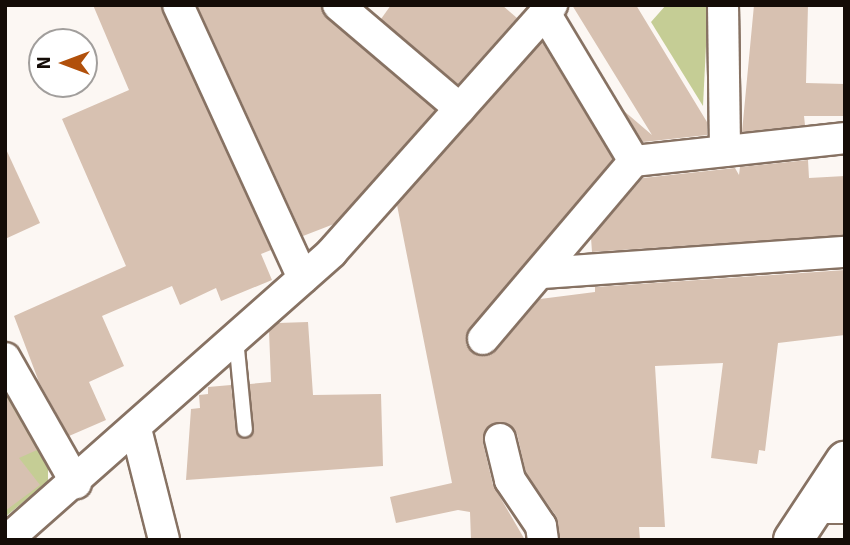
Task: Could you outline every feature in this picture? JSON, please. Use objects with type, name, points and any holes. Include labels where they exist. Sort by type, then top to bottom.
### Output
[{"type":"main road","points":[[793,540],[829,508],[845,461]]},
{"type":"street","points":[[178,5],[303,278]]},
{"type":"street","points":[[723,5],[725,151]]},
{"type":"street","points":[[13,538],[303,278],[549,9],[634,161]]},
{"type":"street","points":[[356,11],[460,109]]},
{"type":"street","points":[[483,339],[543,273],[634,161],[845,138]]},
{"type":"street","points":[[543,273],[845,252]]},
{"type":"street","points":[[5,358],[76,483]]},
{"type":"street","points":[[136,429],[164,540]]},
{"type":"street","points":[[500,439],[510,480],[541,526],[543,540]]},
{"type":"lane","points":[[236,339],[245,430]]},
{"type":"green space","points":[[666,5],[708,5],[703,106],[651,22]]},
{"type":"green space","points":[[5,378],[48,453],[48,482],[5,517]]},
{"type":"building","points":[[93,5],[161,5],[271,250],[261,254],[272,280],[221,301],[216,288],[180,305],[172,286],[102,316],[124,366],[89,382],[106,420],[69,436],[39,382],[14,316],[126,266],[62,119],[129,90]]},
{"type":"building","points":[[197,5],[321,5],[327,18],[435,110],[334,224],[303,236]]},
{"type":"building","points":[[391,5],[502,5],[517,18],[458,84],[381,19]]},
{"type":"building","points":[[572,5],[636,5],[707,122],[707,135],[643,142],[624,111],[652,135]]},
{"type":"building","points":[[754,5],[808,5],[806,83],[845,84],[845,116],[804,116],[805,125],[742,132]]},
{"type":"building","points":[[542,42],[613,159],[470,328],[466,344],[472,353],[496,351],[540,299],[595,292],[595,287],[845,270],[845,335],[778,343],[765,451],[759,450],[757,464],[711,458],[723,363],[655,366],[665,527],[639,527],[640,540],[560,540],[556,516],[526,473],[517,434],[504,422],[487,427],[483,443],[493,485],[525,540],[471,540],[470,512],[458,510],[396,523],[390,497],[452,483],[397,205]]},
{"type":"building","points":[[5,147],[40,223],[5,239]]},
{"type":"building","points":[[808,160],[809,178],[845,176],[845,235],[592,252],[591,238],[643,178],[735,168],[739,175],[740,167]]},
{"type":"building","points":[[308,322],[313,395],[381,394],[383,466],[186,480],[191,409],[200,408],[199,395],[208,394],[208,387],[231,385],[236,432],[250,438],[250,384],[271,382],[269,331],[278,323]]},
{"type":"building","points":[[5,394],[37,450],[19,458],[40,485],[5,511]]}]
